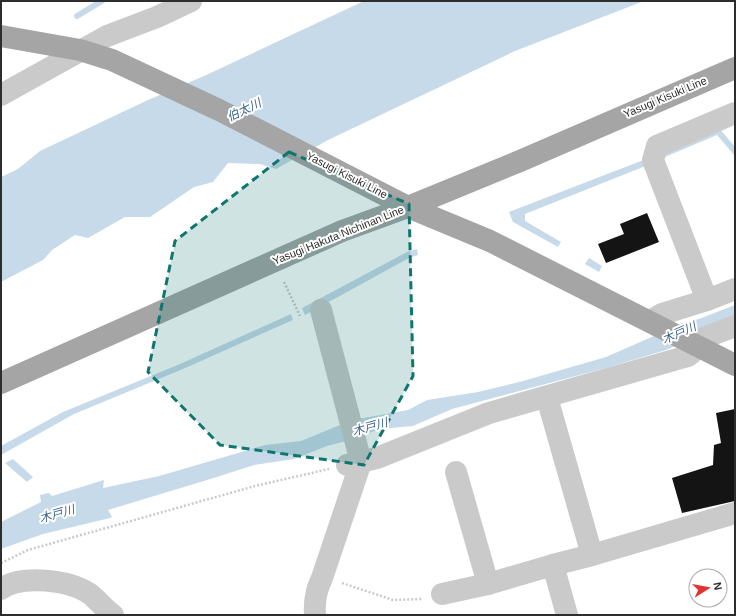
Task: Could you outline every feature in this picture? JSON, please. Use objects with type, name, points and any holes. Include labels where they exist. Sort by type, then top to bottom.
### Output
[{"type":"main road","name":"Yasugi Kisuki Line","points":[[1,36],[80,50],[112,60],[219,110],[408,206],[520,161],[735,68]]},
{"type":"main road","name":"Yasugi Hakuta Nichinan Line","points":[[1,383],[342,231],[408,206],[490,241],[735,365]]},
{"type":"street","points":[[1,96],[107,36],[157,17],[191,1]]},
{"type":"street","points":[[707,300],[653,160],[657,146],[735,113]]},
{"type":"street","points":[[654,323],[662,314],[707,300],[735,289]]},
{"type":"street","points":[[315,615],[314,604],[318,586],[322,578],[356,461],[348,407],[320,310]]},
{"type":"street","points":[[356,461],[377,458],[489,413],[688,356],[692,344],[735,326]]},
{"type":"street","points":[[550,408],[592,555]]},
{"type":"street","points":[[456,472],[488,584]]},
{"type":"street","points":[[442,594],[488,584],[735,513]]},
{"type":"street","points":[[553,566],[567,615]]},
{"type":"street","points":[[1,589],[6,586],[32,579],[72,585],[90,594],[112,615]]},
{"type":"path","points":[[284,282],[301,318]]},
{"type":"path","points":[[1,562],[28,550],[197,502],[356,461]]},
{"type":"path","points":[[322,578],[393,600],[419,600],[442,594]]},
{"type":"highlighted area","points":[[289,152],[409,204],[413,376],[364,465],[220,445],[148,372],[175,241]]},
{"type":"water","name":"伯太川","points":[[364,1],[644,1],[515,51],[328,140],[276,169],[260,164],[228,163],[213,182],[194,187],[150,217],[125,217],[88,238],[75,235],[52,250],[43,260],[1,282],[1,177],[18,169],[40,151]]},
{"type":"water","points":[[719,128],[735,147],[735,156],[717,135],[660,159],[661,152]]},
{"type":"water","points":[[646,159],[648,165],[525,214],[525,221],[561,242],[558,247],[513,222],[509,212]]},
{"type":"water","points":[[417,249],[418,255],[409,258],[305,315],[302,308],[407,252]]},
{"type":"water","points":[[589,258],[602,266],[599,272],[585,264]]},
{"type":"water","points":[[735,305],[735,318],[692,336],[672,326],[699,319]]},
{"type":"water","points":[[291,314],[293,320],[183,369],[74,414],[1,455],[1,446],[63,412],[180,364]]},
{"type":"water","name":"木戸川","points":[[663,332],[683,343],[666,350],[606,368],[452,409],[413,426],[380,429],[357,437],[352,420],[408,410],[427,400],[478,392],[523,381],[606,357]]},
{"type":"water","name":"木戸川","points":[[340,425],[350,425],[354,439],[327,446],[294,459],[254,465],[108,510],[112,517],[110,518],[43,534],[1,549],[1,522],[41,502],[40,495],[49,493],[52,496],[104,480],[103,488],[159,476],[265,445],[301,441]]},
{"type":"water","points":[[13,459],[33,477],[27,482],[5,463]]},
{"type":"building","points":[[647,213],[659,242],[606,263],[598,244],[624,234],[620,224]]},
{"type":"building","points":[[735,409],[735,501],[682,513],[672,478],[713,465],[714,445],[721,443],[716,413]]},
{"type":"waterway","points":[[77,16],[102,1]]}]
